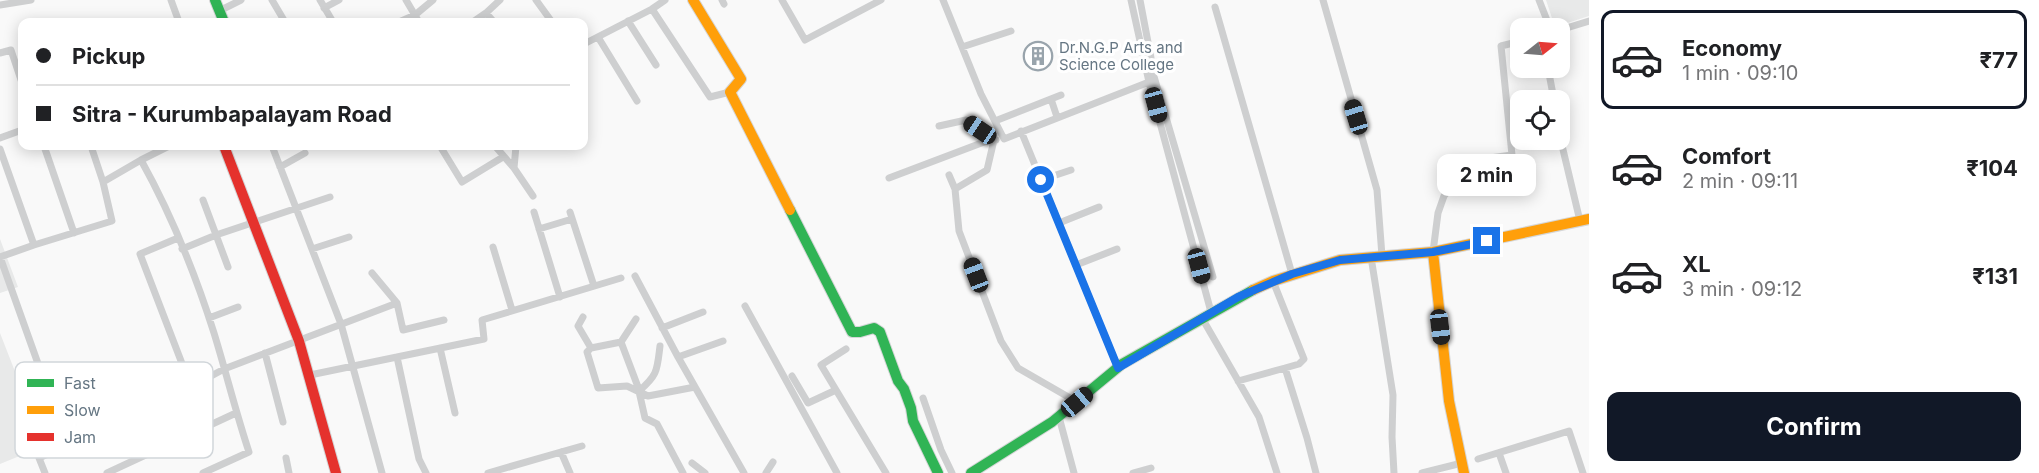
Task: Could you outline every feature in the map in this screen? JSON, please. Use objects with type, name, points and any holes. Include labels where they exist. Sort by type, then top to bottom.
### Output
[{"type":"street","points":[[0,5],[30,0]]},
{"type":"street","points":[[171,0],[178,18]]},
{"type":"street","points":[[217,5],[241,0]]},
{"type":"street","points":[[272,0],[283,18]]},
{"type":"street","points":[[320,0],[330,18]]},
{"type":"street","points":[[324,8],[339,0]]},
{"type":"street","points":[[406,0],[417,18]]},
{"type":"street","points":[[408,18],[433,0]]},
{"type":"street","points":[[479,18],[500,0]]},
{"type":"street","points":[[536,0],[549,18]]},
{"type":"street","points":[[588,42],[665,0]]},
{"type":"street","points":[[652,9],[710,97],[730,92],[741,79],[693,0]]},
{"type":"street","points":[[782,0],[805,40],[878,1]]},
{"type":"street","points":[[943,0],[981,94],[1004,138]]},
{"type":"street","points":[[1131,0],[1207,315],[1238,381],[1259,417],[1277,473]]},
{"type":"street","points":[[1140,0],[1150,63],[1213,277]]},
{"type":"street","points":[[1323,0],[1377,190],[1382,256]]},
{"type":"street","points":[[1539,0],[1546,18]]},
{"type":"street","points":[[1215,8],[1292,274]]},
{"type":"street","points":[[486,13],[490,18]]},
{"type":"street","points":[[628,21],[656,65]]},
{"type":"street","points":[[1570,27],[1589,21]]},
{"type":"street","points":[[962,47],[1011,31]]},
{"type":"street","points":[[598,37],[637,100]]},
{"type":"street","points":[[1422,473],[1463,468],[1449,401],[1433,252],[1438,213],[1444,196],[1475,160],[1512,155],[1501,46],[1510,44]]},
{"type":"street","points":[[0,53],[11,50],[18,71]]},
{"type":"street","points":[[889,178],[1004,138],[1149,82]]},
{"type":"street","points":[[730,92],[852,332],[859,333],[873,328],[880,332],[898,381],[904,389],[913,421],[938,473]]},
{"type":"street","points":[[995,121],[1060,95]]},
{"type":"street","points":[[1051,99],[1057,117]]},
{"type":"street","points":[[939,126],[966,120],[994,140]]},
{"type":"street","points":[[0,138],[18,131]]},
{"type":"street","points":[[1021,131],[1118,368]]},
{"type":"street","points":[[956,189],[987,170],[994,140]]},
{"type":"street","points":[[0,149],[34,245]]},
{"type":"street","points":[[45,150],[74,233]]},
{"type":"street","points":[[37,362],[0,257],[112,221],[92,150]]},
{"type":"street","points":[[103,182],[161,150]]},
{"type":"street","points":[[226,150],[299,340],[336,473]]},
{"type":"street","points":[[274,150],[341,324],[382,473]]},
{"type":"street","points":[[442,150],[462,182],[503,157]]},
{"type":"street","points":[[498,150],[514,168],[533,196]]},
{"type":"street","points":[[514,168],[516,150]]},
{"type":"street","points":[[971,473],[1059,417],[1118,368],[1238,297],[1273,281],[1340,260],[1433,252],[1585,220],[1564,150]]},
{"type":"street","points":[[280,166],[305,153]]},
{"type":"street","points":[[141,160],[165,203],[208,318],[249,452],[203,473]]},
{"type":"street","points":[[1041,180],[1071,170]]},
{"type":"street","points":[[949,174],[956,189],[959,231],[1001,341],[1018,368],[1077,402]]},
{"type":"street","points":[[182,249],[216,235],[330,197]]},
{"type":"street","points":[[203,200],[228,267]]},
{"type":"street","points":[[1059,224],[1099,207]]},
{"type":"street","points":[[534,212],[560,297]]},
{"type":"street","points":[[539,229],[571,215],[594,286]]},
{"type":"street","points":[[312,249],[350,237]]},
{"type":"street","points":[[178,238],[140,254],[181,362]]},
{"type":"street","points":[[493,247],[512,310]]},
{"type":"street","points":[[1076,265],[1117,249]]},
{"type":"street","points":[[1371,257],[1393,395],[1394,473]]},
{"type":"street","points":[[372,273],[397,303],[403,330],[444,320]]},
{"type":"street","points":[[635,276],[744,473]]},
{"type":"street","points":[[310,375],[483,339],[482,320],[621,278]]},
{"type":"street","points":[[1238,381],[1299,364],[1304,359],[1273,281]]},
{"type":"street","points":[[213,375],[397,303]]},
{"type":"street","points":[[745,306],[837,473]]},
{"type":"street","points":[[208,318],[238,307]]},
{"type":"street","points":[[662,328],[703,312]]},
{"type":"street","points":[[584,317],[578,326],[591,348]]},
{"type":"street","points":[[636,320],[621,342],[591,348],[587,352],[598,388],[627,386],[648,396],[695,387]]},
{"type":"street","points":[[678,357],[723,341]]},
{"type":"street","points":[[621,342],[639,391],[645,418],[657,424],[683,473]]},
{"type":"street","points":[[639,391],[657,372],[660,346]]},
{"type":"street","points":[[440,348],[455,413]]},
{"type":"street","points":[[846,349],[821,365],[886,473]]},
{"type":"street","points":[[265,353],[283,422]]},
{"type":"street","points":[[397,357],[419,459],[426,473]]},
{"type":"street","points":[[1285,368],[1316,473]]},
{"type":"street","points":[[792,376],[808,403],[836,390]]},
{"type":"street","points":[[923,398],[941,450],[952,473]]},
{"type":"street","points":[[213,424],[236,413]]},
{"type":"street","points":[[1059,417],[1074,473]]},
{"type":"street","points":[[1478,459],[1569,431],[1583,473]]},
{"type":"street","points":[[488,473],[582,447]]},
{"type":"street","points":[[561,452],[570,473]]},
{"type":"street","points":[[1499,453],[1506,473]]},
{"type":"street","points":[[39,458],[45,473]]},
{"type":"street","points":[[106,473],[138,458]]},
{"type":"street","points":[[286,458],[289,473]]},
{"type":"street","points":[[766,473],[773,462]]},
{"type":"street","points":[[692,463],[705,473]]},
{"type":"street","points":[[1133,473],[1151,468]]},
{"type":"shaded area","points":[[1546,0],[1589,0],[1589,16],[1570,22],[1570,18],[1552,18]]},
{"type":"shaded area","points":[[0,239],[18,287],[0,293]]},
{"type":"shaded area","points":[[0,333],[15,372],[15,458],[0,464]]},
{"type":"traffic: fast","points":[[215,0],[222,18]]},
{"type":"traffic: fast","points":[[790,210],[852,332],[874,328],[880,332],[898,381],[904,389],[913,421],[938,473]]},
{"type":"traffic: fast","points":[[971,473],[1052,422],[1122,364],[1253,290]]},
{"type":"traffic: slow","points":[[693,0],[741,79],[730,92],[790,210]]},
{"type":"traffic: slow","points":[[1253,290],[1273,281],[1340,260],[1433,252],[1589,219]]},
{"type":"traffic: slow","points":[[1433,252],[1449,401],[1464,473]]},
{"type":"traffic: jam","points":[[226,150],[299,341],[336,473]]},
{"type":"place","name":"Dr.N.G.P Arts and Science College","points":[[1038,56]]},
{"type":"route","points":[[1041,180],[1118,368],[1238,297],[1292,274],[1340,260],[1433,252],[1487,241]]}]
